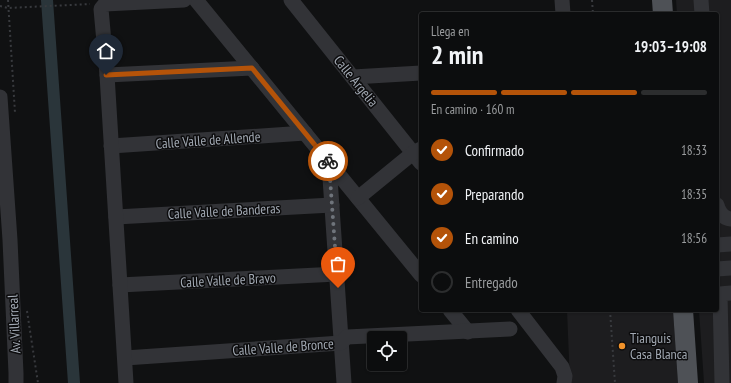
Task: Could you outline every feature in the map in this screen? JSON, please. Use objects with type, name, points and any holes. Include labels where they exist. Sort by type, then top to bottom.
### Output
[{"type":"main road","points":[[662,0],[663,12]]},
{"type":"main road","points":[[682,312],[688,383]]},
{"type":"street","points":[[126,383],[116,217],[100,4],[136,1],[184,0]]},
{"type":"street","points":[[196,0],[419,273]]},
{"type":"street","name":"Calle Argelia","points":[[291,0],[418,155]]},
{"type":"street","points":[[562,0],[563,12]]},
{"type":"street","points":[[701,0],[702,12]]},
{"type":"street","points":[[106,75],[252,68]]},
{"type":"street","points":[[353,77],[419,73]]},
{"type":"street","name":"Av. Villarreal","points":[[0,102],[10,240],[16,383]]},
{"type":"street","name":"Calle Valle de Allende","points":[[111,146],[305,133]]},
{"type":"street","points":[[358,198],[418,155]]},
{"type":"street","points":[[332,166],[330,178],[344,383]]},
{"type":"street","name":"Calle Valle de Banderas","points":[[116,217],[332,205]]},
{"type":"street","points":[[719,211],[723,217],[731,219]]},
{"type":"street","points":[[719,245],[731,244]]},
{"type":"street","points":[[719,269],[731,268]]},
{"type":"street","name":"Calle Valle de Bravo","points":[[120,285],[337,274]]},
{"type":"street","points":[[722,383],[720,294],[731,293]]},
{"type":"street","points":[[452,312],[468,332]]},
{"type":"street","points":[[520,312],[562,367],[565,376],[564,383]]},
{"type":"street","name":"Calle Valle de Bronce","points":[[125,358],[342,343],[347,337],[510,329]]},
{"type":"path","points":[[592,0],[592,12]]},
{"type":"path","points":[[0,6],[8,8],[100,4]]},
{"type":"path","points":[[610,312],[614,383]]},
{"type":"shaded area","points":[[676,0],[731,0],[731,383],[704,383],[699,312],[719,312],[719,12],[677,12]]},
{"type":"shaded area","name":"Tianguis Casa Blanca","points":[[567,312],[673,312],[678,383],[570,383]]},
{"type":"waterway","points":[[47,0],[74,383]]},
{"type":"way so far","points":[[328,161],[332,166],[330,178],[338,288]]},
{"type":"place","name":"Tianguis Casa Blanca","points":[[622,346]]},
{"type":"route","points":[[106,75],[252,68],[328,161]]}]
